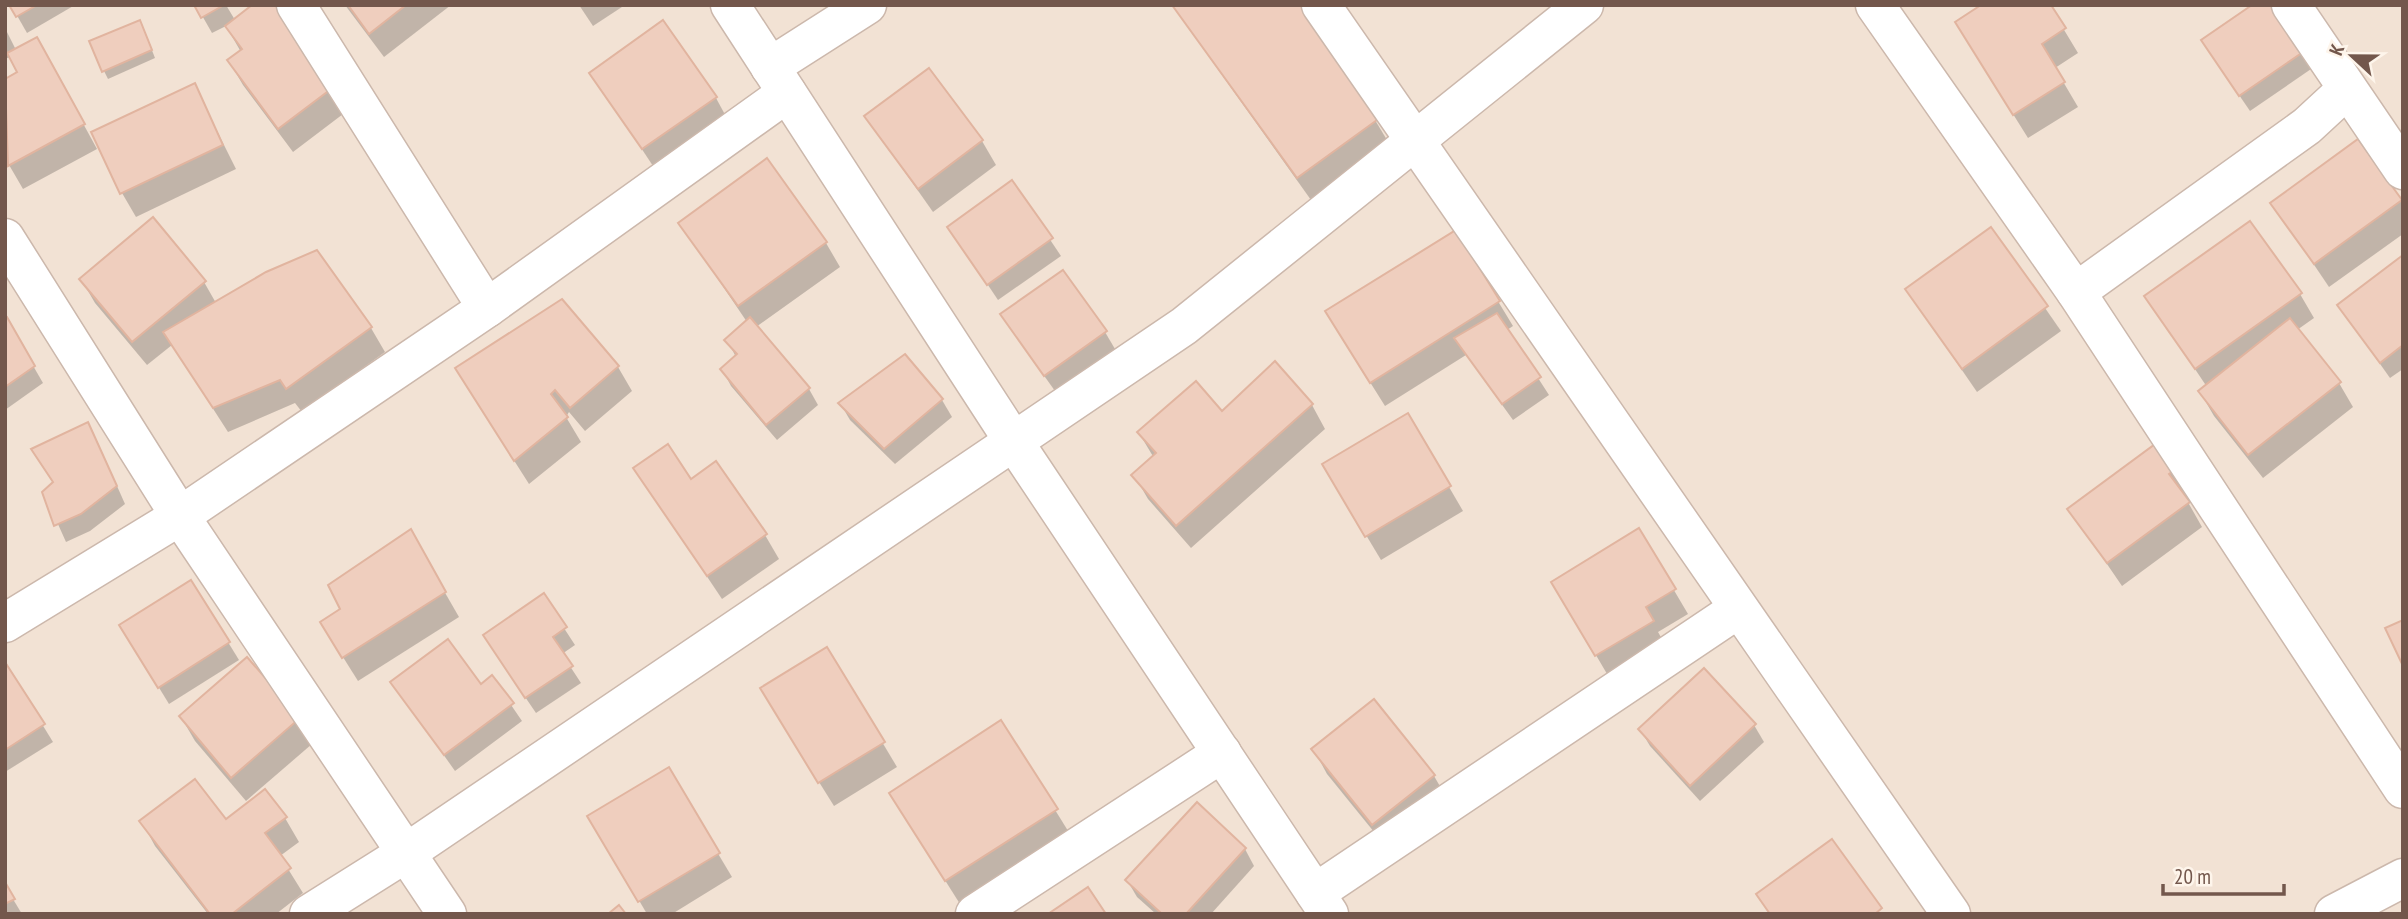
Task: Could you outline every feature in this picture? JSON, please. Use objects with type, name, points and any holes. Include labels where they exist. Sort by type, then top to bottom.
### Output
[{"type":"street","points":[[296,5],[487,308]]},
{"type":"street","points":[[730,5],[1014,442],[1322,903],[1738,609]]},
{"type":"street","points":[[5,624],[180,516],[487,308],[778,80],[867,5]]},
{"type":"street","points":[[1321,5],[1951,914]]},
{"type":"street","points":[[309,914],[406,853],[1184,326],[1584,5]]},
{"type":"street","points":[[1875,5],[2076,292],[2403,789]]},
{"type":"street","points":[[2291,5],[2403,170]]},
{"type":"street","points":[[2076,292],[2307,126],[2347,89]]},
{"type":"street","points":[[5,238],[180,516],[447,914]]},
{"type":"street","points":[[975,914],[1222,753]]},
{"type":"street","points":[[2334,914],[2403,878]]},
{"type":"shaded area","points":[[5,5],[2403,5],[2403,914],[5,914]]},
{"type":"building","points":[[9,5],[37,5],[16,17]]},
{"type":"building","points":[[194,5],[224,5],[201,18]]},
{"type":"building","points":[[252,5],[280,5],[339,83],[278,129],[227,60],[242,49],[225,26]]},
{"type":"building","points":[[348,5],[406,5],[369,34]]},
{"type":"building","points":[[1172,5],[1308,5],[1377,120],[1297,178]]},
{"type":"building","points":[[1981,5],[2051,5],[2066,28],[2042,44],[2065,82],[2013,115],[1955,22]]},
{"type":"building","points":[[2252,5],[2277,5],[2306,50],[2239,96],[2201,40]]},
{"type":"building","points":[[140,20],[152,50],[102,72],[89,41]]},
{"type":"building","points":[[663,20],[717,97],[642,149],[589,73]]},
{"type":"building","points":[[37,37],[85,124],[8,166],[5,79],[17,72],[7,53]]},
{"type":"building","points":[[929,68],[983,140],[918,189],[864,116]]},
{"type":"building","points":[[195,83],[223,145],[120,194],[91,132]]},
{"type":"building","points":[[2358,139],[2402,200],[2314,264],[2270,203]]},
{"type":"building","points":[[767,158],[827,242],[738,306],[678,223]]},
{"type":"building","points":[[1012,180],[1053,238],[987,285],[947,227]]},
{"type":"building","points":[[153,217],[206,281],[132,342],[79,279]]},
{"type":"building","points":[[2250,221],[2302,293],[2195,369],[2144,296]]},
{"type":"building","points":[[1991,227],[2048,306],[1962,369],[1905,289]]},
{"type":"building","points":[[1456,230],[1500,301],[1370,383],[1325,311]]},
{"type":"building","points":[[317,250],[372,327],[286,389],[280,380],[213,408],[163,332],[266,272]]},
{"type":"building","points":[[2403,255],[2403,345],[2380,363],[2337,305]]},
{"type":"building","points":[[1063,270],[1107,331],[1044,376],[1000,314]]},
{"type":"building","points":[[562,299],[619,366],[570,408],[555,390],[551,394],[568,417],[514,461],[455,368]]},
{"type":"building","points":[[1497,313],[1541,377],[1502,404],[1454,338]]},
{"type":"building","points":[[7,317],[35,366],[5,387],[5,318]]},
{"type":"building","points":[[750,317],[810,388],[766,425],[720,369],[737,354],[724,340]]},
{"type":"building","points":[[2290,318],[2341,382],[2248,455],[2198,391]]},
{"type":"building","points":[[905,354],[943,399],[884,449],[838,403]]},
{"type":"building","points":[[1275,361],[1313,404],[1176,526],[1131,475],[1156,453],[1137,432],[1196,381],[1222,411]]},
{"type":"building","points":[[1408,413],[1451,486],[1365,537],[1322,464]]},
{"type":"building","points":[[88,422],[117,486],[81,514],[54,526],[42,492],[53,482],[31,449]]},
{"type":"building","points":[[2162,439],[2182,465],[2169,474],[2190,502],[2107,563],[2067,509]]},
{"type":"building","points":[[668,444],[691,479],[716,461],[767,534],[707,576],[633,468]]},
{"type":"building","points":[[1639,528],[1676,589],[1646,607],[1654,621],[1595,656],[1551,582]]},
{"type":"building","points":[[411,529],[446,592],[342,658],[320,622],[340,609],[328,585]]},
{"type":"building","points":[[191,580],[230,642],[158,688],[119,625]]},
{"type":"building","points":[[544,593],[567,627],[553,637],[573,666],[525,698],[483,635]]},
{"type":"building","points":[[2403,620],[2403,666],[2385,628]]},
{"type":"building","points":[[448,639],[481,684],[492,675],[514,703],[444,755],[390,682]]},
{"type":"building","points":[[827,647],[885,742],[818,783],[760,688]]},
{"type":"building","points":[[247,657],[300,718],[231,778],[179,716]]},
{"type":"building","points":[[5,662],[45,724],[5,750]]},
{"type":"building","points":[[1704,668],[1756,724],[1690,786],[1638,729]]},
{"type":"building","points":[[1374,699],[1435,775],[1372,825],[1311,749]]},
{"type":"building","points":[[1001,720],[1058,809],[945,881],[889,793]]},
{"type":"building","points":[[669,767],[720,853],[638,902],[587,816]]},
{"type":"building","points":[[195,779],[226,819],[265,789],[287,817],[265,833],[291,868],[232,914],[210,914],[139,821]]},
{"type":"building","points":[[1197,802],[1246,848],[1186,914],[1162,914],[1125,880]]},
{"type":"building","points":[[1832,839],[1882,908],[1875,914],[1770,914],[1756,894]]},
{"type":"building","points":[[5,882],[15,899],[5,904]]},
{"type":"building","points":[[1088,887],[1106,914],[1048,914]]},
{"type":"building","points":[[619,905],[626,914],[608,914]]}]
